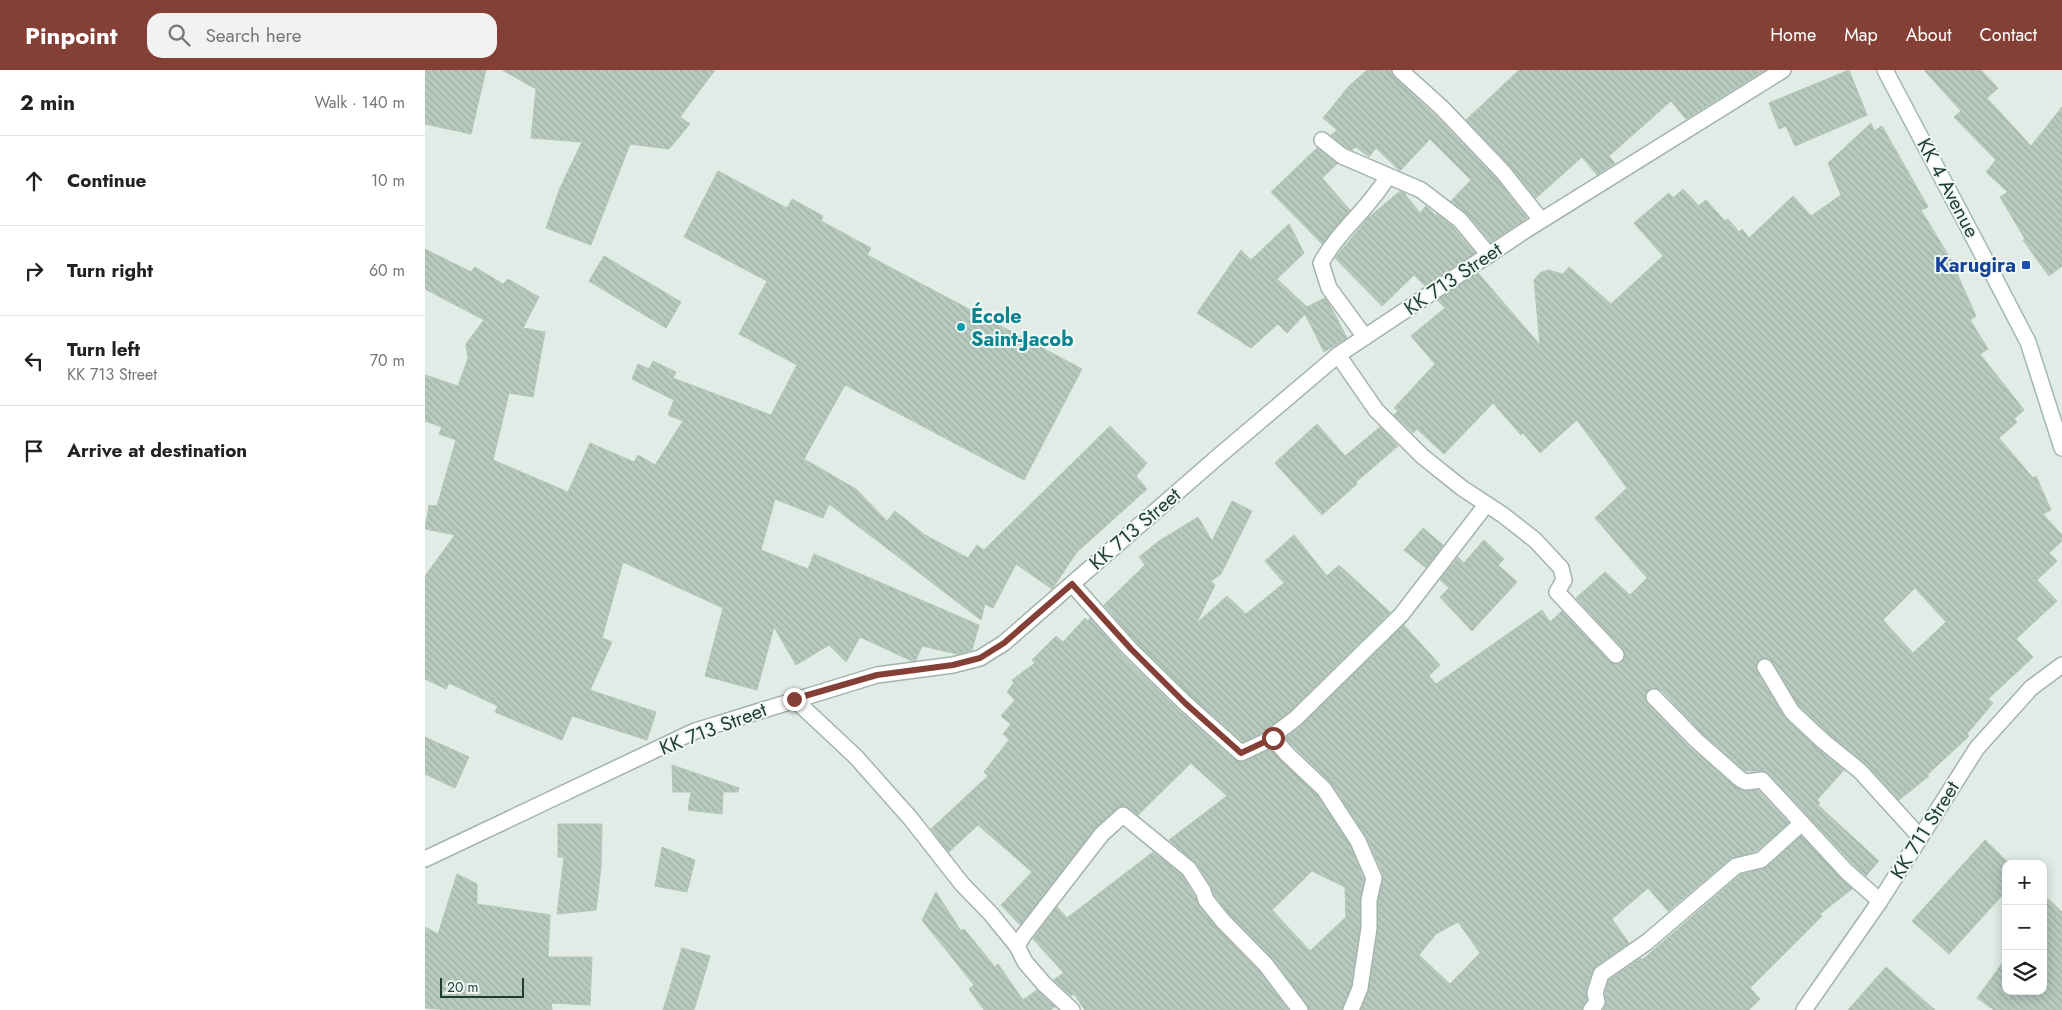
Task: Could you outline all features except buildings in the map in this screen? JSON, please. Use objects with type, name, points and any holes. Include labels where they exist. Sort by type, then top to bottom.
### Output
[{"type":"street","points":[[1400,70],[1442,108],[1503,172],[1541,220]]},
{"type":"street","name":"KK 713 Street","points":[[425,859],[695,731],[877,675],[953,665],[980,658],[1004,643],[1338,355],[1541,220],[1783,70]]},
{"type":"street","name":"KK 4 Avenue","points":[[1885,70],[1989,264],[2028,342],[2062,448]]},
{"type":"street","points":[[1322,140],[1342,156],[1421,190],[1460,220],[1489,255]]},
{"type":"street","points":[[1365,337],[1329,288],[1321,263],[1329,248],[1377,195],[1388,176]]},
{"type":"street","points":[[1338,355],[1376,410],[1422,456],[1535,540],[1561,568],[1565,580],[1557,592],[1616,655]]},
{"type":"street","points":[[1072,584],[1137,656],[1185,703],[1241,753],[1273,738],[1295,719],[1401,615],[1486,505]]},
{"type":"street","name":"KK 711 Street","points":[[1804,1010],[1880,901],[1977,748],[2031,688],[2062,666]]},
{"type":"street","points":[[1765,667],[1792,712],[1823,741],[1860,771],[1920,837]]},
{"type":"street","points":[[1654,698],[1696,740],[1740,779],[1746,782],[1762,780],[1847,872],[1880,901]]},
{"type":"street","points":[[794,699],[856,757],[911,819],[963,884],[991,914],[1017,946],[1025,962],[1044,984],[1072,1010]]},
{"type":"street","points":[[1273,738],[1324,789],[1358,841],[1374,878],[1369,900],[1369,928],[1360,988],[1351,1010]]},
{"type":"street","points":[[1017,946],[1102,834],[1123,815],[1189,870],[1203,891],[1206,900],[1223,921],[1265,965],[1300,1010]]},
{"type":"street","points":[[1591,1010],[1597,1002],[1595,993],[1601,974],[1647,942],[1736,866],[1761,860],[1802,823]]},
{"type":"place","name":"Karugira","points":[[2026,265]]},
{"type":"place","name":"École Saint-Jacob","points":[[961,327]]},
{"type":"route","points":[[794,699],[877,675],[953,665],[980,658],[1004,643],[1072,584],[1131,649],[1185,703],[1241,753],[1273,738]]}]
